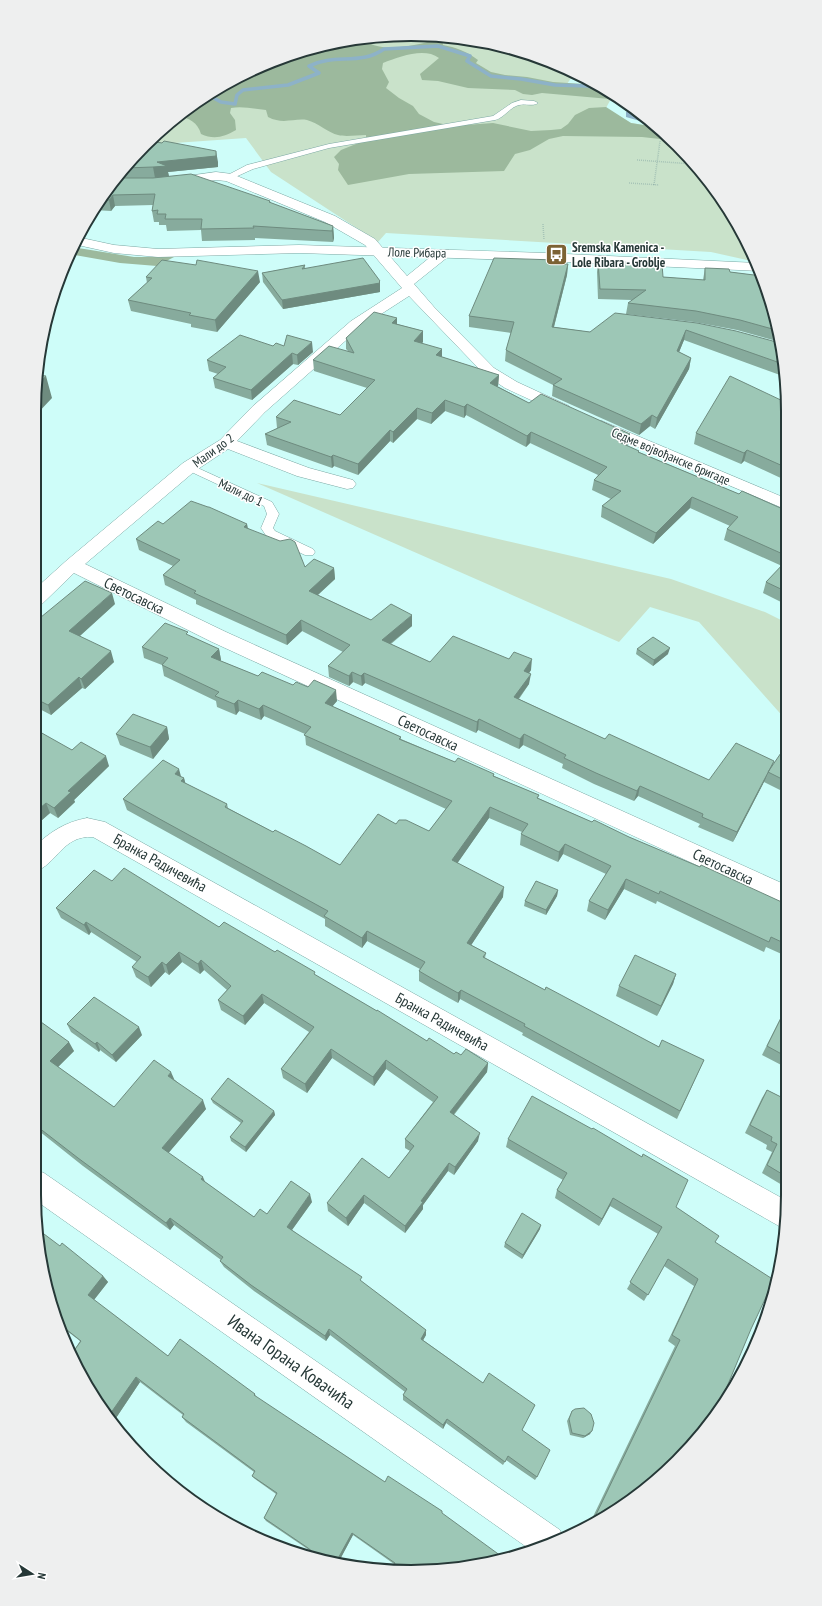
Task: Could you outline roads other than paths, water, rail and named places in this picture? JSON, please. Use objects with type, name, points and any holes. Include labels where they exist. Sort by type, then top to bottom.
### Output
[{"type":"street","points":[[161,183],[216,176],[228,177]]},
{"type":"street","name":"Седме војвођанске бригаде","points":[[228,177],[330,219],[363,237],[380,252],[440,321],[489,371],[511,385],[781,502]]},
{"type":"street","name":"Лоле Рибара","points":[[81,243],[121,250],[158,253],[299,249],[444,253],[751,266]]},
{"type":"street","name":"Мали до 2","points":[[41,593],[72,565],[189,467],[226,443],[258,409],[356,324],[409,286],[444,253]]},
{"type":"street","points":[[226,443],[303,472],[347,484]]},
{"type":"street","name":"Светосавска","points":[[72,565],[219,637],[781,894]]},
{"type":"street","name":"Бранка Радичевића","points":[[41,856],[54,843],[72,829],[86,826],[97,828],[780,1212]]},
{"type":"street","name":"Ивана Горана Ковачића","points":[[41,1188],[545,1540]]},
{"type":"lane","points":[[228,177],[250,167],[280,158],[352,142],[495,118],[503,115],[511,106],[518,103],[534,103]]},
{"type":"lane","name":"Мали до 1","points":[[189,467],[268,504],[273,514],[267,528],[271,534],[309,552]]},
{"type":"water","points":[[628,111],[640,121],[626,117],[626,112]]},
{"type":"waterway","points":[[214,98],[221,102],[235,104],[237,95],[243,90],[288,85],[319,73],[309,66],[319,62],[366,57],[384,49],[438,46],[470,56],[467,61],[491,76],[521,79],[555,85],[587,86]]},
{"type":"place","name":"Sremska Kamenica - Lole Ribara - Groblje","points":[[556,254]]}]
